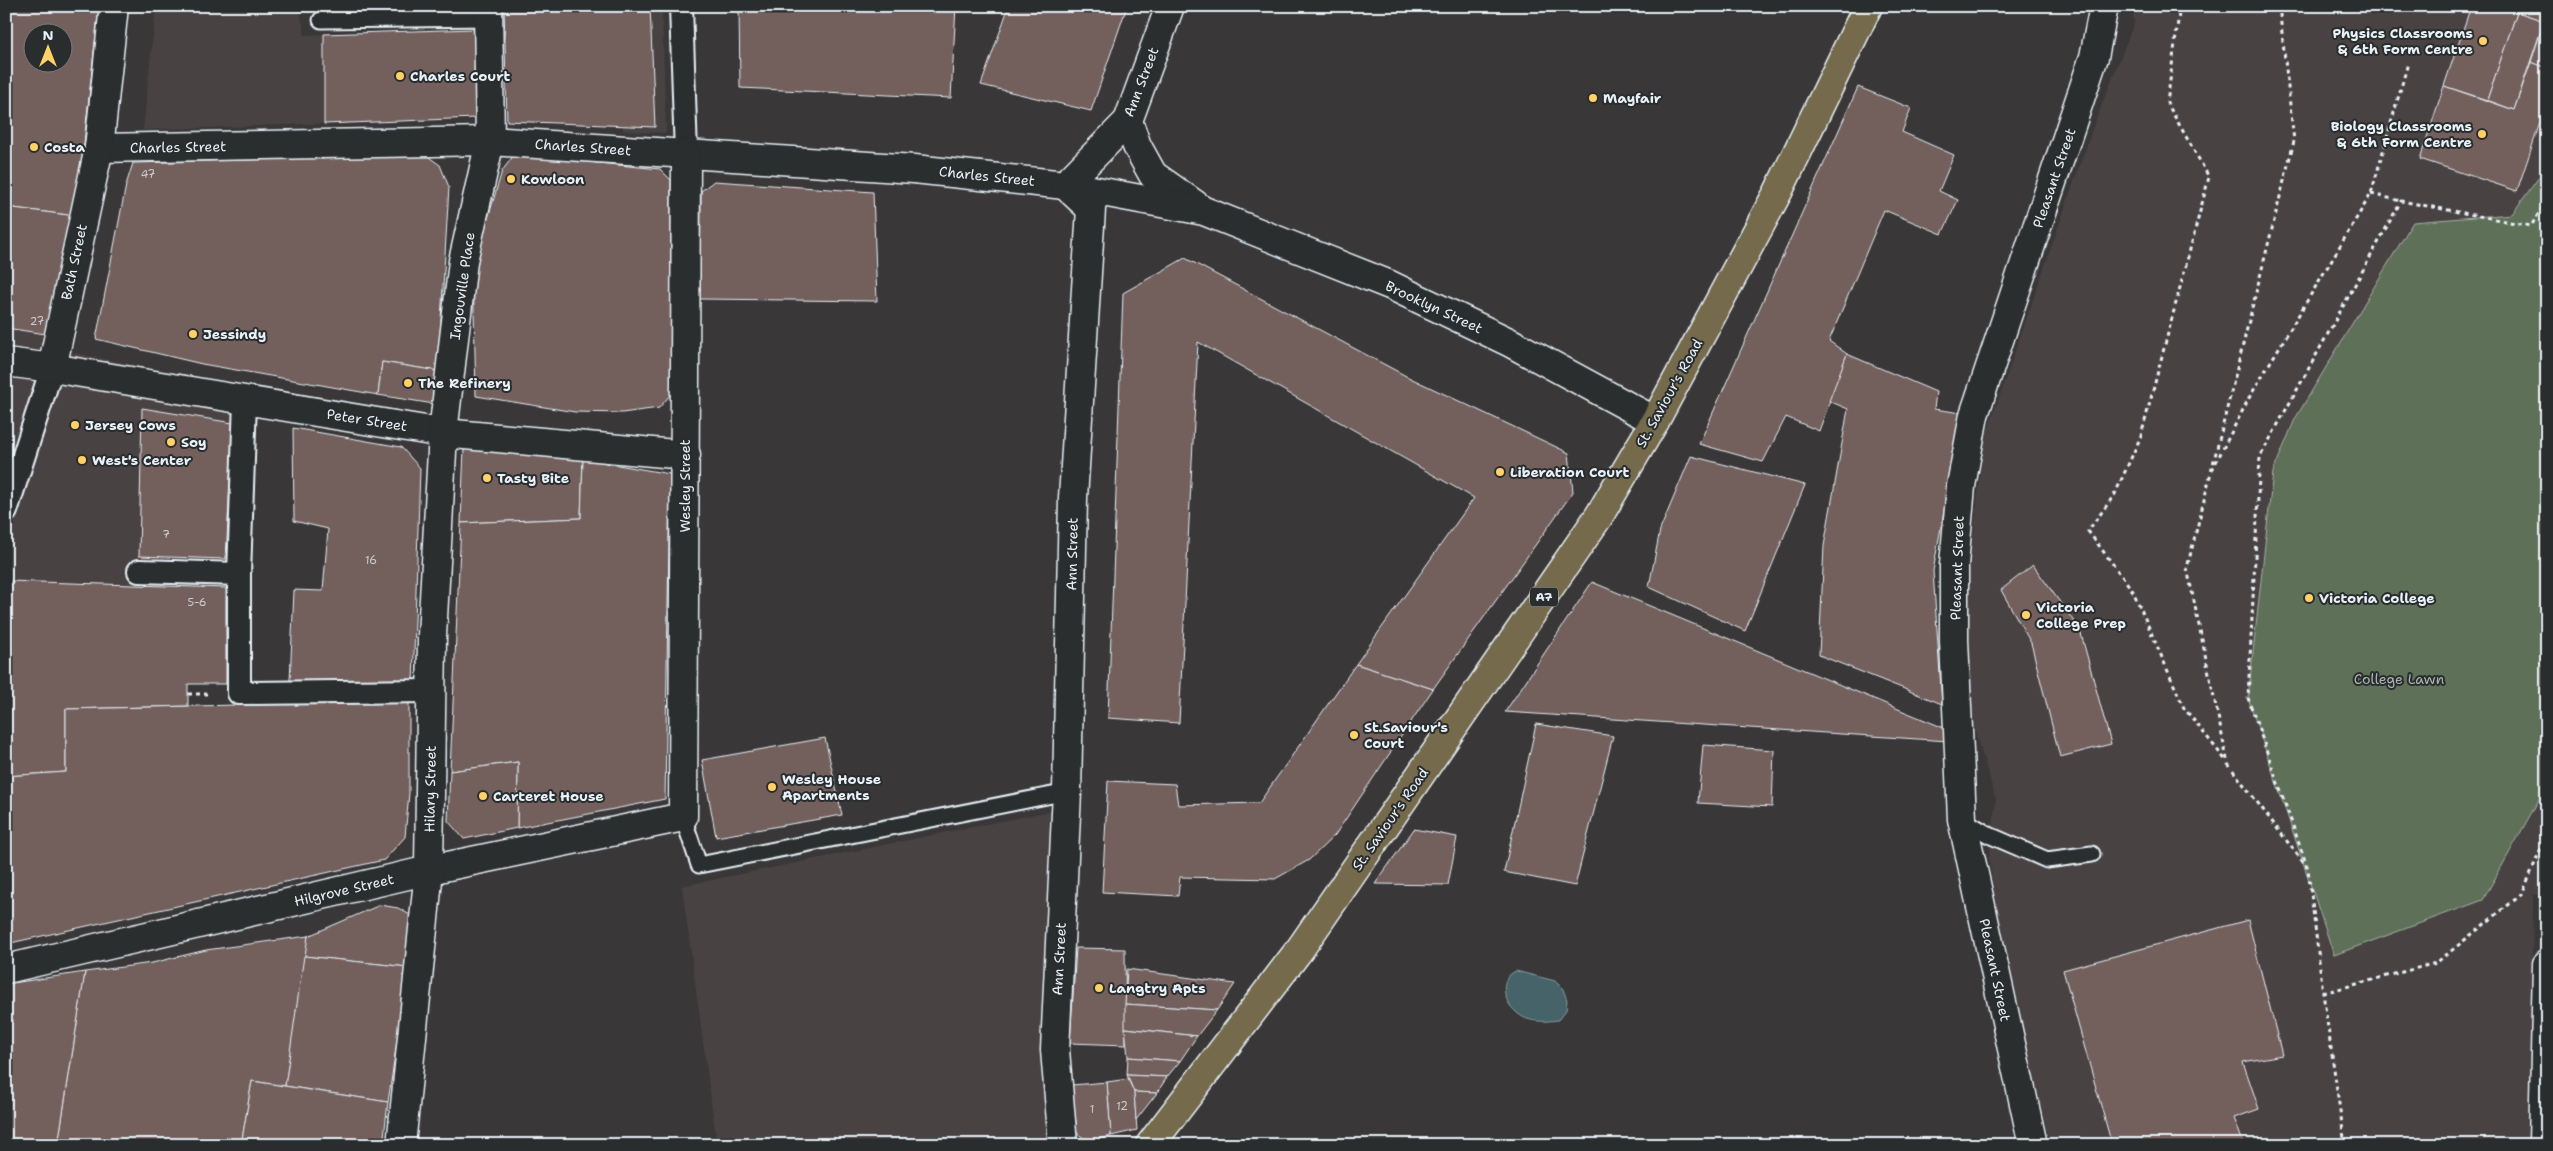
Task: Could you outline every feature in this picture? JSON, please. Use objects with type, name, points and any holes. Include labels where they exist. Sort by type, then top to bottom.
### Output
[{"type":"main road","name":"St. Saviour's Road","points":[[1150,1145],[1300,949],[1599,516],[1654,421],[1778,192],[1868,6]]},
{"type":"street","name":"Bath Street","points":[[6,511],[52,368],[99,148],[114,6]]},
{"type":"street","points":[[681,6],[686,155]]},
{"type":"street","name":"Ann Street","points":[[1063,1145],[1056,1050],[1067,792],[1073,498],[1070,402],[1091,209],[1066,185],[1128,121],[1170,6]]},
{"type":"street","name":"Pleasant Street","points":[[2033,1145],[1962,819],[1954,640],[1954,565],[1962,486],[1974,415],[2094,57],[2104,6]]},
{"type":"street","name":"Ingouville Place","points":[[443,433],[463,261],[490,141],[488,12]]},
{"type":"street","name":"Brooklyn Street","points":[[1128,121],[1137,146],[1153,175],[1204,211]]},
{"type":"street","name":"Charles Street","points":[[99,148],[490,141],[914,169],[1066,185]]},
{"type":"street","name":"Wesley Street","points":[[683,817],[686,155]]},
{"type":"street","name":"Brooklyn Street","points":[[1066,185],[1204,211],[1390,285],[1511,343],[1654,421]]},
{"type":"street","name":"Peter Street","points":[[6,362],[443,433],[686,454]]},
{"type":"street","points":[[245,401],[240,574],[240,693],[431,691]]},
{"type":"street","name":"Hilary Street","points":[[401,1145],[429,870],[431,691],[424,635],[443,433]]},
{"type":"street","points":[[140,571],[240,574]]},
{"type":"street","name":"Hilgrove Street","points":[[6,968],[429,870],[651,832],[683,817]]},
{"type":"street","points":[[2543,1145],[2547,964]]},
{"type":"lane","points":[[321,20],[488,12]]},
{"type":"lane","points":[[683,817],[699,865],[1067,792]]},
{"type":"lane","points":[[1962,819],[1989,834],[2047,860],[2092,854]]},
{"type":"path","points":[[2180,6],[2167,103],[2209,177],[2141,436],[2115,494],[2088,532],[2133,591],[2184,708],[2308,869]]},
{"type":"path","points":[[2228,764],[2187,568],[2294,142],[2278,6]]},
{"type":"path","points":[[2210,474],[2249,398],[2370,194],[2408,63]]},
{"type":"path","points":[[2370,194],[2530,226],[2547,200]]},
{"type":"path","points":[[2345,1145],[2323,993],[2308,869],[2248,698],[2260,457],[2401,201]]},
{"type":"path","points":[[2323,993],[2436,962],[2522,894],[2547,834]]},
{"type":"shaded area","points":[[6,6],[101,6],[84,137],[43,347],[254,388],[252,575],[226,589],[226,684],[188,684],[67,709],[66,772],[6,776]]},
{"type":"shaded area","points":[[156,6],[473,6],[300,12],[305,35],[324,34],[476,118],[143,130]]},
{"type":"shaded area","name":"Victoria College","points":[[2133,6],[2547,6],[2547,894],[2533,895],[2530,1145],[2050,1145],[2004,957],[1989,859],[1996,800],[1973,724],[1967,589],[1984,441],[2092,130],[2134,23]]},
{"type":"shaded area","points":[[662,11],[666,133],[623,131],[614,13]]},
{"type":"shaded area","points":[[1051,811],[1051,1145],[717,1145],[682,886]]},
{"type":"green space","name":"College Lawn","points":[[2547,166],[2547,785],[2483,900],[2334,955],[2248,698],[2273,472],[2295,419],[2413,222],[2512,214]]},
{"type":"water","points":[[1516,971],[1555,981],[1563,989],[1567,1000],[1566,1010],[1558,1020],[1530,1020],[1520,1016],[1512,1007],[1504,990],[1510,974]]},
{"type":"building","points":[[6,6],[99,6],[76,216],[6,207]]},
{"type":"building","points":[[504,6],[650,6],[655,127],[507,121]]},
{"type":"building","points":[[739,6],[956,6],[951,98],[740,88]]},
{"type":"building","points":[[1009,6],[1127,6],[1091,111],[981,85]]},
{"type":"building","name":"Physics Classrooms & 6th Form Centre","points":[[2471,6],[2547,7],[2547,68],[2531,62],[2544,21],[2517,12],[2487,100],[2444,86]]},
{"type":"building","points":[[2517,12],[2544,21],[2514,110],[2487,100]]},
{"type":"building","name":"Charles Court","points":[[474,29],[476,118],[324,124],[324,34]]},
{"type":"building","name":"Biology Classrooms & 6th Form Centre","points":[[2531,62],[2547,68],[2547,102],[2517,191],[2420,159],[2444,86],[2514,110]]},
{"type":"building","points":[[1858,87],[1911,108],[1902,132],[1954,155],[1939,191],[1958,200],[1942,234],[1884,210],[1829,341],[1847,354],[1819,431],[1786,417],[1763,462],[1699,444]]},
{"type":"building","points":[[426,155],[440,165],[449,187],[438,371],[382,362],[378,395],[202,364],[96,339],[126,185],[133,163]]},
{"type":"building","points":[[514,155],[660,169],[671,180],[671,394],[659,408],[622,413],[575,412],[476,396],[473,269],[502,171]]},
{"type":"building","points":[[714,181],[873,192],[877,301],[700,299],[701,191]]},
{"type":"building","points":[[6,207],[76,216],[46,334],[6,328]]},
{"type":"building","name":"Liberation Court","points":[[1185,258],[1406,376],[1569,453],[1573,492],[1433,689],[1356,664],[1474,498],[1198,342],[1179,723],[1108,718],[1123,293]]},
{"type":"building","points":[[1847,354],[1936,392],[1934,409],[1962,413],[1933,571],[1942,704],[1819,655],[1824,546],[1848,409],[1829,401]]},
{"type":"building","name":"The Refinery","points":[[382,362],[438,371],[434,404],[378,395]]},
{"type":"building","points":[[142,408],[233,423],[226,559],[139,556]]},
{"type":"building","points":[[293,428],[401,447],[420,468],[413,684],[290,681],[294,590],[323,591],[328,529],[294,521]]},
{"type":"building","points":[[464,448],[583,459],[581,518],[461,523]]},
{"type":"building","points":[[1691,456],[1805,485],[1745,631],[1649,587],[1660,530]]},
{"type":"building","points":[[583,459],[670,474],[665,799],[517,828],[518,762],[450,771],[461,523],[581,518]]},
{"type":"building","points":[[2033,565],[2080,630],[2111,744],[2060,757],[2031,643],[2001,590]]},
{"type":"building","points":[[8,581],[226,588],[226,684],[188,684],[188,706],[66,709],[66,772],[6,776],[6,586]]},
{"type":"building","points":[[1592,582],[1944,728],[1948,741],[1505,712]]},
{"type":"building","name":"St.Saviour's Court","points":[[1356,664],[1433,689],[1335,835],[1309,860],[1275,879],[1180,877],[1178,896],[1102,892],[1108,781],[1175,784],[1178,805],[1259,803]]},
{"type":"building","points":[[409,701],[409,793],[405,837],[384,860],[6,944],[6,776],[66,772],[66,709]]},
{"type":"building","points":[[1536,724],[1613,736],[1575,886],[1504,872]]},
{"type":"building","name":"Wesley House Apartments","points":[[825,738],[842,815],[716,837],[702,760]]},
{"type":"building","points":[[1703,745],[1774,750],[1772,807],[1698,803]]},
{"type":"building","name":"Carteret House","points":[[518,762],[517,828],[464,839],[448,821],[450,771]]},
{"type":"building","points":[[1414,829],[1457,837],[1448,885],[1375,884]]},
{"type":"building","points":[[380,905],[398,908],[410,915],[413,928],[408,967],[304,956],[308,936]]},
{"type":"building","points":[[2248,920],[2282,1055],[2243,1062],[2259,1109],[2234,1118],[2244,1145],[2112,1145],[2063,970]]},
{"type":"building","points":[[308,936],[285,1086],[252,1081],[241,1145],[58,1145],[85,972],[152,963],[206,950]]},
{"type":"building","name":"Langtry Apts","points":[[1076,948],[1125,949],[1126,1045],[1070,1043]]},
{"type":"building","points":[[304,956],[408,967],[388,1102],[285,1086]]},
{"type":"building","points":[[1127,969],[1235,984],[1217,1010],[1125,1004]]},
{"type":"building","points":[[85,972],[58,1145],[6,1145],[6,984]]},
{"type":"building","points":[[1125,1004],[1217,1010],[1197,1036],[1125,1028]]},
{"type":"building","points":[[1125,1028],[1197,1036],[1180,1061],[1128,1057]]},
{"type":"building","points":[[1128,1057],[1180,1061],[1167,1077],[1127,1075]]},
{"type":"building","points":[[1127,1075],[1167,1077],[1157,1093],[1134,1092]]},
{"type":"building","points":[[1128,1079],[1134,1092],[1137,1130],[1111,1136],[1107,1082]]},
{"type":"building","points":[[252,1081],[388,1102],[383,1145],[241,1145]]},
{"type":"building","points":[[1107,1082],[1111,1136],[1089,1142],[1077,1133],[1072,1085]]},
{"type":"building","points":[[1134,1092],[1157,1093],[1136,1120]]},
{"type":"place","name":"Physics Classrooms & 6th Form Centre","points":[[2483,41]]},
{"type":"place","name":"Charles Court","points":[[400,76]]},
{"type":"place","name":"Mayfair","points":[[1593,98]]},
{"type":"place","name":"Biology Classrooms & 6th Form Centre","points":[[2482,134]]},
{"type":"place","name":"Costa","points":[[34,147]]},
{"type":"place","name":"Kowloon","points":[[511,179]]},
{"type":"place","name":"Jessindy","points":[[193,334]]},
{"type":"place","name":"The Refinery","points":[[408,383]]},
{"type":"place","name":"Jersey Cows","points":[[75,425]]},
{"type":"place","name":"Soy","points":[[171,442]]},
{"type":"place","name":"West's Center","points":[[82,460]]},
{"type":"place","name":"Liberation Court","points":[[1500,472]]},
{"type":"place","name":"Tasty Bite","points":[[487,478]]},
{"type":"place","name":"Victoria College","points":[[2309,598]]},
{"type":"place","name":"Victoria College Prep","points":[[2026,615]]},
{"type":"place","name":"St.Saviour's Court","points":[[1354,735]]},
{"type":"place","name":"Wesley House Apartments","points":[[772,787]]},
{"type":"place","name":"Carteret House","points":[[483,796]]},
{"type":"place","name":"Langtry Apts","points":[[1099,988]]}]
